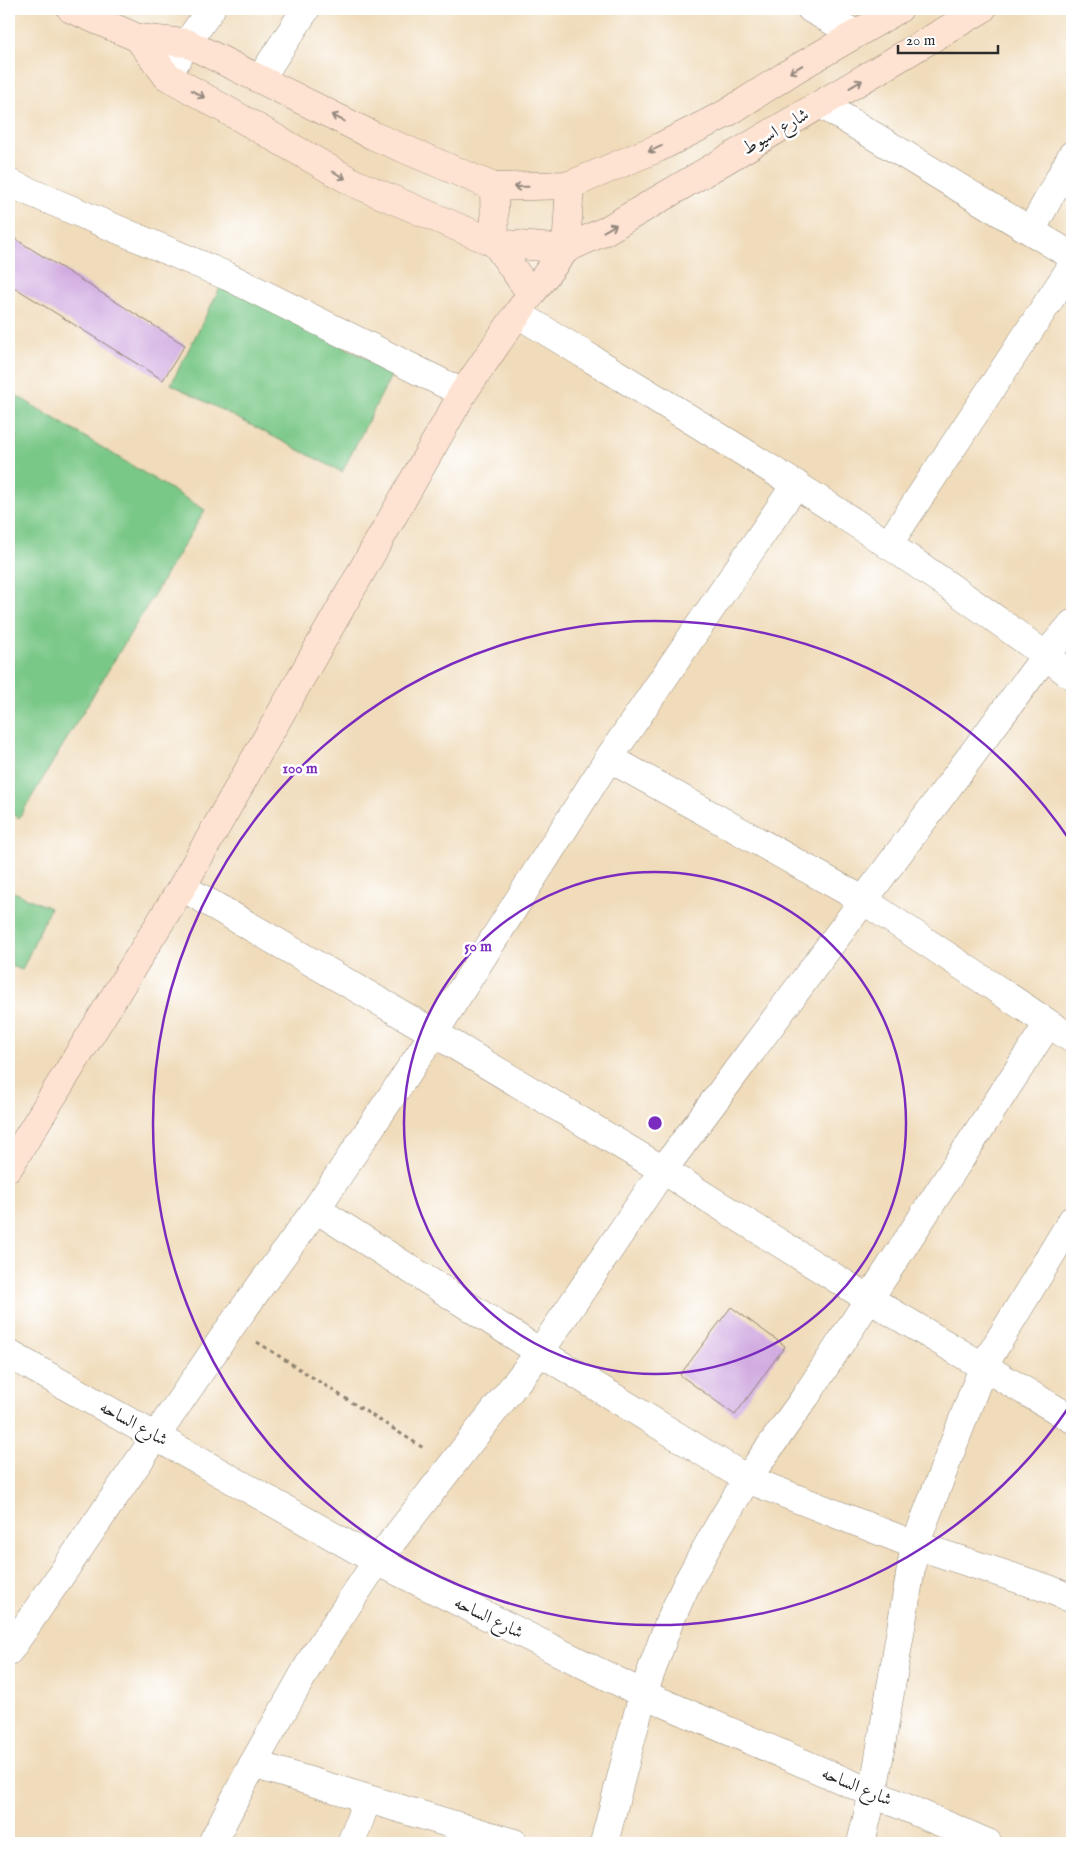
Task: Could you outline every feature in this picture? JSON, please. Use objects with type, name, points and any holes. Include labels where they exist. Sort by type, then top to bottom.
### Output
[{"type":"street","points":[[71,9],[138,38],[187,44],[374,136],[494,187],[570,185],[658,148],[727,113],[794,70],[899,9]]},
{"type":"street","points":[[167,76],[211,9]]},
{"type":"street","points":[[260,80],[306,9]]},
{"type":"street","points":[[811,9],[856,34]]},
{"type":"street","name":"شارع اسيوط","points":[[566,249],[605,231],[982,9]]},
{"type":"street","points":[[138,38],[167,76],[354,183],[495,243],[566,249]]},
{"type":"street","points":[[821,104],[1072,256]]},
{"type":"street","points":[[1031,231],[1072,155]]},
{"type":"street","points":[[9,183],[227,276],[463,393]]},
{"type":"street","points":[[9,1167],[182,886],[463,393],[524,304],[566,249],[570,185]]},
{"type":"street","points":[[494,187],[495,243],[524,304],[888,545],[1046,655],[1072,676]]},
{"type":"street","points":[[888,545],[1072,266]]},
{"type":"street","points":[[9,1651],[232,1325],[316,1209],[434,1033],[609,758],[796,484]]},
{"type":"street","points":[[212,1843],[253,1764],[315,1654],[377,1561],[540,1352],[663,1170],[1046,655],[1072,624]]},
{"type":"street","points":[[609,758],[863,900],[1072,1039]]},
{"type":"street","points":[[182,886],[434,1033],[663,1170],[869,1299],[1072,1419]]},
{"type":"street","points":[[604,1843],[643,1694],[668,1625],[688,1581],[747,1479],[806,1396],[1048,1024]]},
{"type":"street","points":[[316,1209],[540,1352],[747,1479],[915,1545],[1049,1589],[1072,1600]]},
{"type":"street","points":[[861,1843],[873,1793],[915,1545],[984,1367],[1072,1220]]},
{"type":"street","name":"شارع الساحه","points":[[9,1354],[377,1561],[643,1694],[988,1843]]},
{"type":"street","points":[[253,1764],[514,1843]]},
{"type":"street","points":[[350,1843],[367,1800]]},
{"type":"path","points":[[232,1325],[451,1465]]},
{"type":"green space","points":[[222,284],[393,372],[342,472],[171,384]]},
{"type":"green space","points":[[9,391],[205,510],[19,818],[9,812]]},
{"type":"green space","points":[[9,890],[50,908],[22,970],[9,965]]},
{"type":"building","points":[[9,235],[185,345],[163,380],[9,284]]},
{"type":"building","points":[[731,1307],[785,1346],[735,1415],[680,1375]]}]
